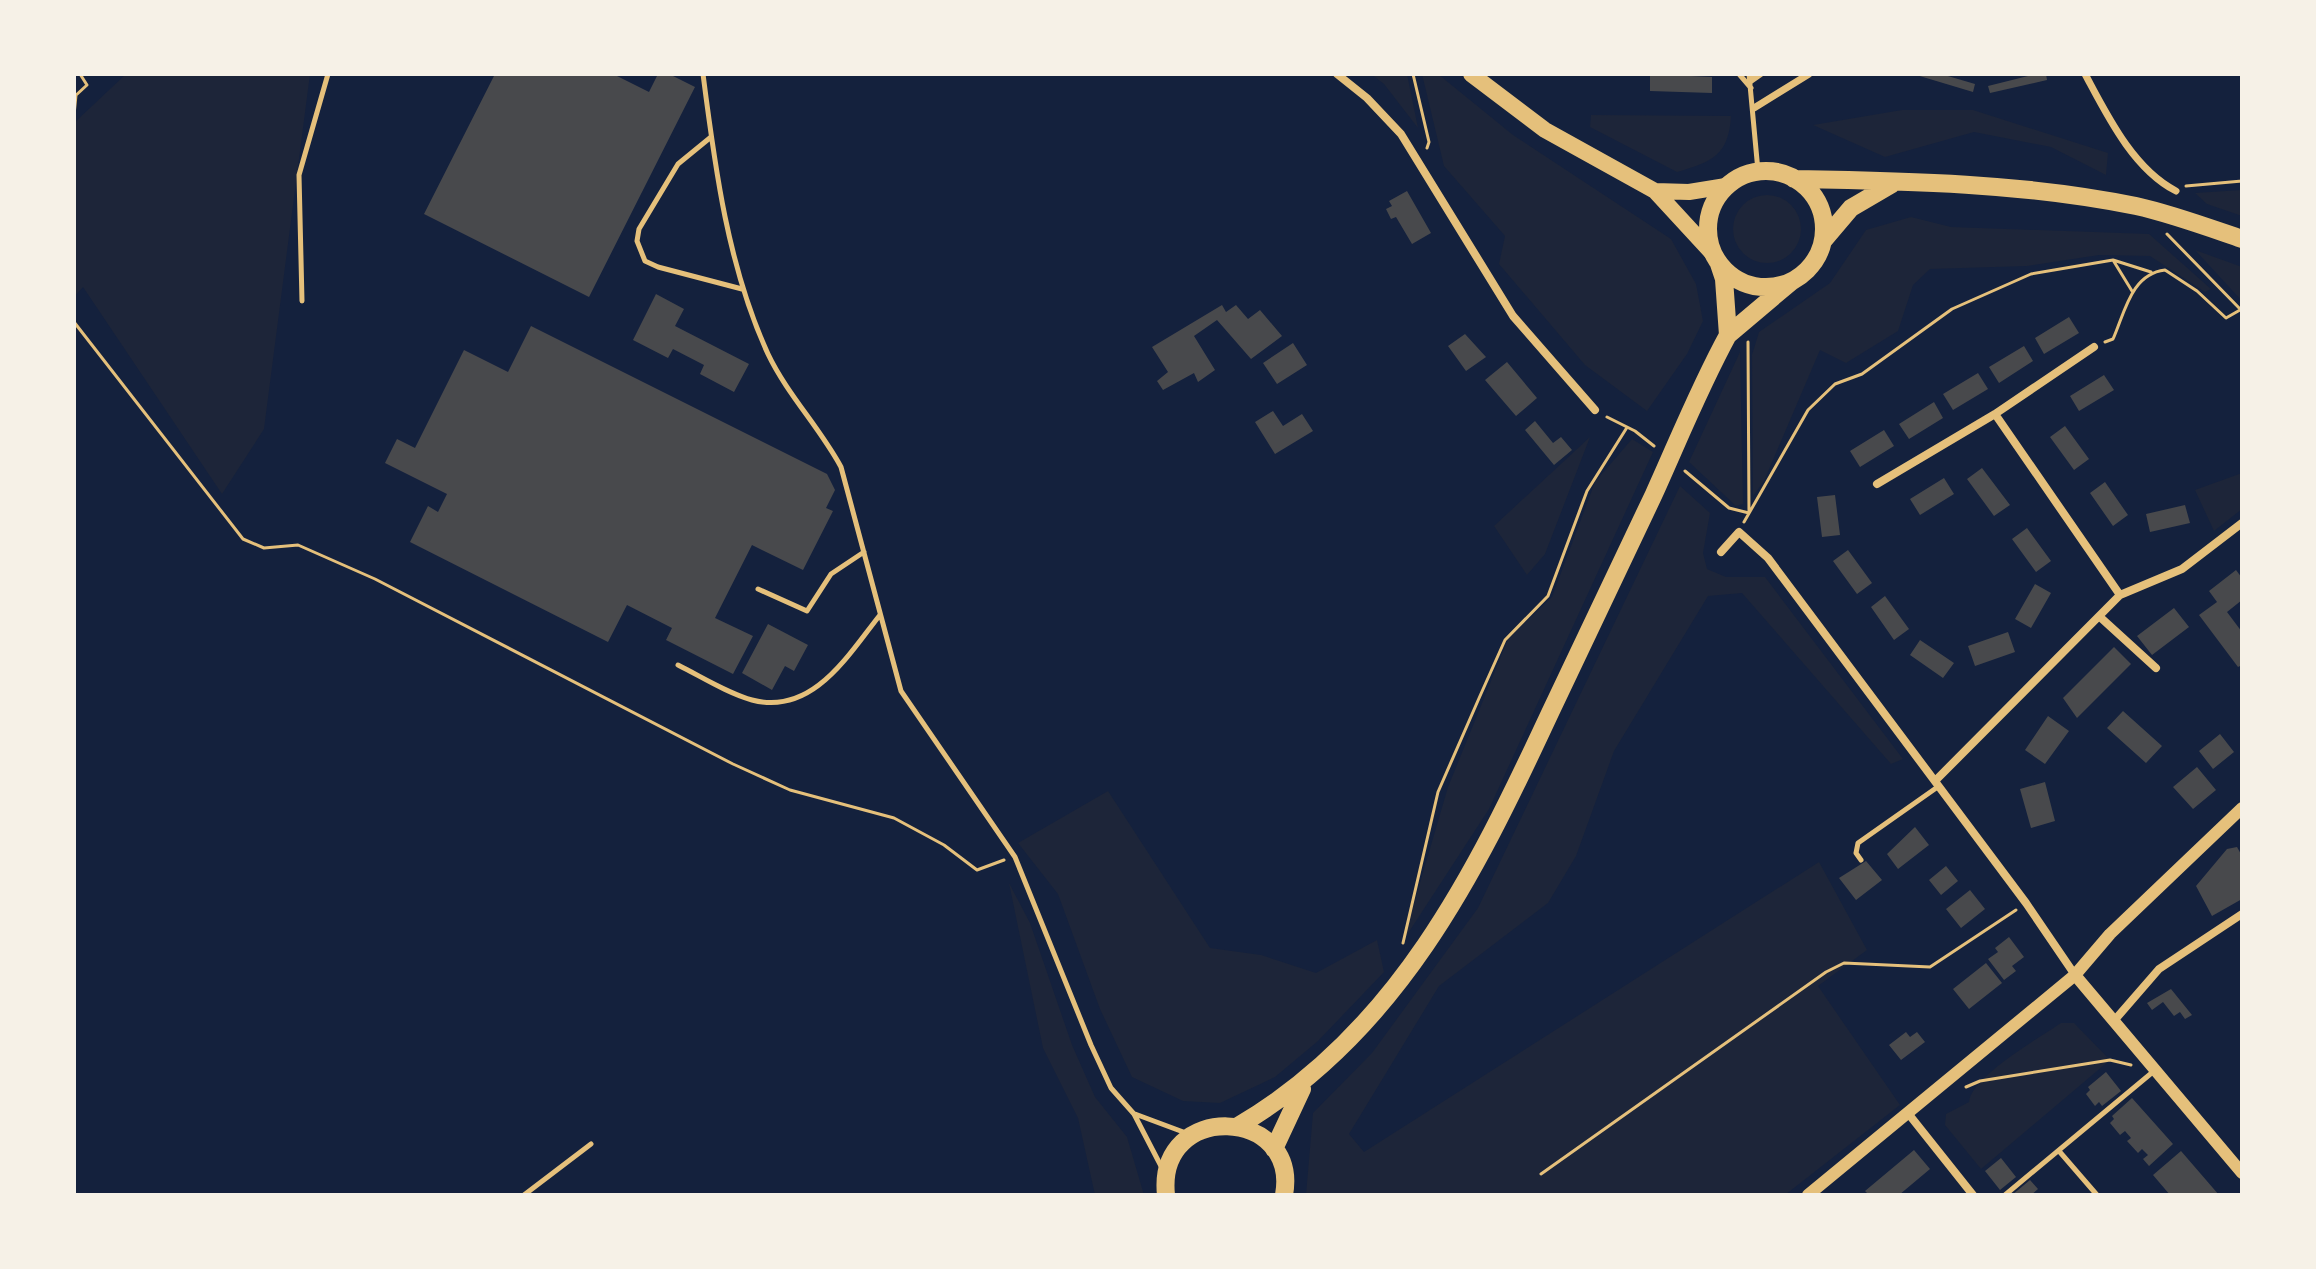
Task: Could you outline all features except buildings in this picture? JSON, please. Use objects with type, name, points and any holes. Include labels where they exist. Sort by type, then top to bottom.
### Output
[{"type":"highway","points":[[1728,335],[1724,279],[1708,225],[1710,211],[1726,186],[1758,171],[1777,172],[1794,179],[1990,185],[2136,206],[2242,239]]},
{"type":"highway","points":[[1794,179],[1819,205],[1823,241]]},
{"type":"highway","points":[[1238,1126],[1305,1083],[1343,1048],[1391,994],[1449,911],[1502,817],[1728,335],[1812,264],[1823,241],[1851,208],[1892,184]]},
{"type":"highway","points":[[1716,259],[1731,276],[1753,285],[1777,286],[1792,281]]},
{"type":"highway","points":[[1274,1149],[1305,1083]]},
{"type":"highway","points":[[1166,1186],[1175,1153],[1192,1135],[1222,1124],[1238,1126],[1264,1138],[1274,1149],[1285,1174],[1284,1195]]},
{"type":"main road","points":[[1471,74],[1545,130],[1655,191],[1716,259]]},
{"type":"main road","points":[[1655,191],[1689,192],[1726,186]]},
{"type":"street","points":[[1337,74],[1367,98],[1401,134],[1513,316],[1595,410]]},
{"type":"street","points":[[1750,81],[1760,74]]},
{"type":"street","points":[[1754,108],[1809,74]]},
{"type":"street","points":[[2085,74],[2099,103],[2128,144],[2152,172],[2176,191]]},
{"type":"street","points":[[1877,484],[1995,414],[2094,347]]},
{"type":"street","points":[[1995,414],[2120,595]]},
{"type":"street","points":[[1937,783],[2120,595],[2182,569],[2242,523]]},
{"type":"street","points":[[1721,552],[1739,532],[1768,558],[2026,903],[2075,975],[2242,1173]]},
{"type":"street","points":[[2100,617],[2156,668]]},
{"type":"street","points":[[1808,1195],[2075,975],[2110,934],[2242,808]]},
{"type":"street","points":[[2113,1022],[2159,969],[2242,914]]},
{"type":"street","points":[[1907,1112],[1973,1195]]},
{"type":"lane","points":[[302,301],[299,175],[328,74]]},
{"type":"lane","points":[[703,74],[711,137],[743,289],[769,356],[825,437],[841,467],[901,691],[1015,857],[1091,1045],[1111,1088],[1134,1114],[1166,1186]]},
{"type":"lane","points":[[1739,74],[1750,81],[1758,171]]},
{"type":"lane","points":[[711,137],[678,164],[639,229],[637,241],[645,261],[658,267],[743,289]]},
{"type":"lane","points":[[758,589],[807,611],[831,574],[864,552]]},
{"type":"lane","points":[[678,665],[750,699],[787,700],[828,679],[881,615]]},
{"type":"lane","points":[[1861,860],[1856,853],[1858,843],[1937,783]]},
{"type":"lane","points":[[2005,1195],[2154,1071]]},
{"type":"lane","points":[[1134,1114],[1192,1135]]},
{"type":"lane","points":[[524,1195],[591,1144]]},
{"type":"lane","points":[[2059,1151],[2097,1195]]},
{"type":"path","points":[[74,115],[75,96],[87,85],[80,74]]},
{"type":"path","points":[[1413,74],[1429,142],[1422,168]]},
{"type":"path","points":[[2176,191],[2179,187],[2242,181]]},
{"type":"path","points":[[1739,532],[1808,410],[1835,384],[1862,374],[1952,309],[2031,274],[2113,260],[2151,272],[2165,270],[2183,281],[2226,318],[2241,311],[2162,229],[2164,214]]},
{"type":"path","points":[[2113,260],[2132,291]]},
{"type":"path","points":[[2094,347],[2113,339],[2132,291],[2151,272]]},
{"type":"path","points":[[1749,513],[1748,341],[1758,322],[1751,314]]},
{"type":"path","points":[[74,322],[243,539],[264,548],[298,545],[375,579],[733,764],[790,790],[894,818],[944,845],[977,870],[1015,857]]},
{"type":"path","points":[[1595,410],[1626,429],[1635,431]]},
{"type":"path","points":[[1402,947],[1438,792],[1505,640],[1548,596],[1587,491],[1626,429]]},
{"type":"path","points":[[1706,488],[1729,508],[1749,513]]},
{"type":"path","points":[[1541,1174],[1826,972],[1844,963],[1930,967],[2026,903]]},
{"type":"path","points":[[1965,1087],[1980,1081],[2110,1060],[2154,1071]]},
{"type":"shaded area","points":[[126,74],[310,74],[264,429],[222,494],[83,287],[74,297],[74,123]]},
{"type":"shaded area","points":[[1371,74],[1407,74],[1418,128],[1384,84]]},
{"type":"shaded area","points":[[1422,74],[1438,74],[1513,135],[1671,239],[1696,284],[1703,321],[1687,354],[1647,411],[1585,365],[1499,264],[1505,236],[1444,166]]},
{"type":"shaded area","points":[[1902,110],[1973,110],[2108,153],[2106,175],[2051,147],[1974,132],[1885,157],[1813,125]]},
{"type":"shaded area","points":[[1591,115],[1731,116],[1727,140],[1716,155],[1700,165],[1677,172],[1590,127]]},
{"type":"shaded area","points":[[2242,190],[2242,216],[2207,204],[2195,193]]},
{"type":"shaded area","points":[[1767,195],[1791,205],[1801,229],[1791,253],[1767,263],[1743,253],[1733,229],[1743,205]]},
{"type":"shaded area","points":[[1911,217],[1951,227],[2149,234],[2211,289],[2205,292],[2150,256],[2099,255],[2027,266],[1930,269],[1913,285],[1898,331],[1846,363],[1820,350],[1764,481],[1753,496],[1752,355],[1759,332],[1830,283],[1866,230]]},
{"type":"shaded area","points":[[2195,250],[2242,267],[2242,301]]},
{"type":"shaded area","points":[[1740,352],[1743,504],[1736,506],[1689,462]]},
{"type":"shaded area","points":[[1590,437],[1545,554],[1527,575],[1494,526]]},
{"type":"shaded area","points":[[1632,439],[1653,452],[1489,809],[1403,941],[1448,787],[1508,639],[1552,597],[1595,482]]},
{"type":"shaded area","points":[[2242,473],[2242,509],[2214,531],[2195,490]]},
{"type":"shaded area","points":[[1680,486],[1710,513],[1703,553],[1707,569],[1726,577],[1765,577],[1903,759],[1891,764],[1742,593],[1708,596],[1614,751],[1576,856],[1548,903],[1439,986],[1349,1134],[1364,1152],[1819,862],[1867,950],[1818,986],[1900,1105],[1785,1195],[1306,1195],[1313,1113],[1372,1053],[1478,908]]},
{"type":"shaded area","points":[[1108,791],[1210,948],[1261,955],[1316,973],[1377,940],[1384,972],[1318,1041],[1275,1077],[1220,1103],[1183,1101],[1132,1077],[1100,1009],[1058,894],[1018,843]]},
{"type":"shaded area","points":[[1009,883],[1030,923],[1072,1045],[1095,1097],[1127,1137],[1144,1195],[1095,1195],[1078,1118],[1043,1048]]},
{"type":"shaded area","points":[[2061,1023],[2074,1023],[2110,1060],[1981,1169],[1945,1125],[1946,1114],[1969,1102],[1981,1081],[1993,1070]]}]
